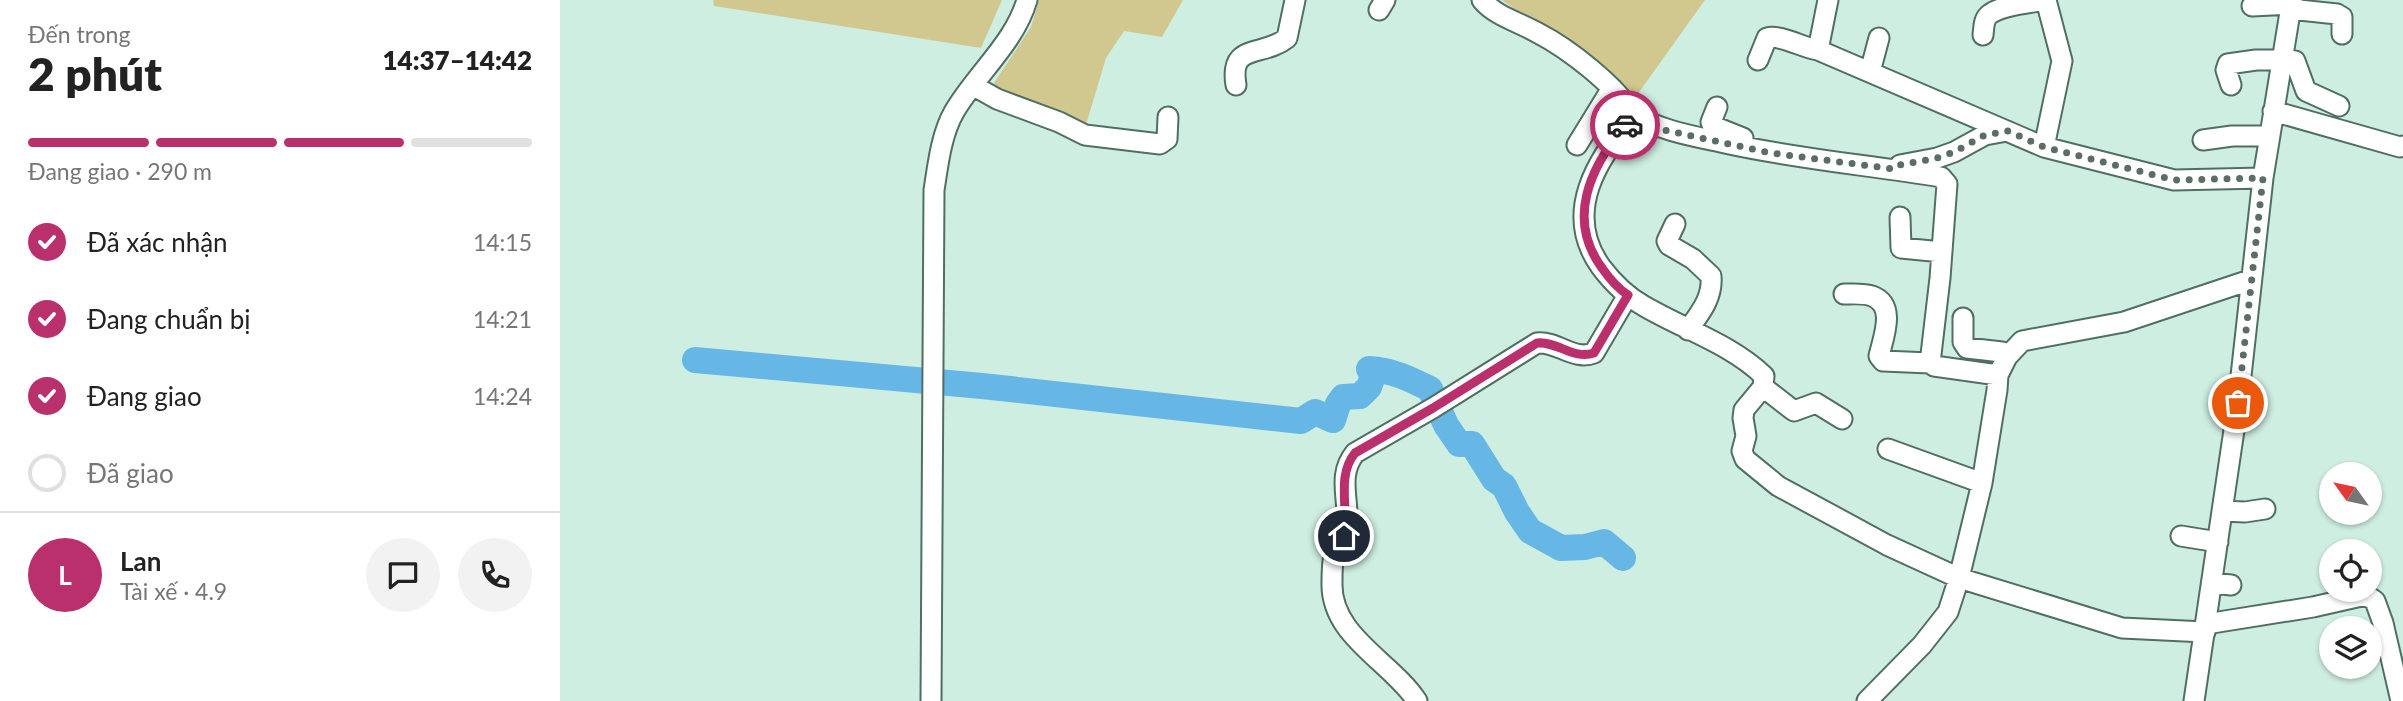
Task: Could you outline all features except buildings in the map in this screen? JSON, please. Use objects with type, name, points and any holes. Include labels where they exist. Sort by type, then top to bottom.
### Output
[{"type":"street","points":[[931,701],[934,190],[941,147],[953,113],[1020,19],[1027,0]]},
{"type":"street","points":[[1236,85],[1233,69],[1243,55],[1279,44],[1287,38],[1295,0]]},
{"type":"street","points":[[1482,0],[1495,10],[1546,37],[1612,88],[1634,114],[1664,130],[1771,153],[1894,169],[1945,179],[1947,184],[1942,252],[1930,363]]},
{"type":"street","points":[[1818,50],[1828,0]]},
{"type":"street","points":[[1983,35],[1984,21],[1990,14],[2016,5],[2046,0],[2062,61],[2044,147]]},
{"type":"street","points":[[2194,701],[2205,628],[2221,584],[2218,542],[2238,403],[2263,178],[2291,5]]},
{"type":"street","points":[[2252,6],[2291,5],[2337,14],[2342,17],[2342,34]]},
{"type":"street","points":[[1758,61],[1768,38],[1773,36],[1818,50],[2044,147],[2174,180],[2263,178]]},
{"type":"street","points":[[1870,72],[1879,38]]},
{"type":"street","points":[[2231,85],[2226,70],[2228,64],[2256,60],[2295,61],[2306,91],[2339,106]]},
{"type":"street","points":[[974,86],[997,99],[1059,122],[1085,135],[1100,138],[1160,144],[1167,139],[1168,117]]},
{"type":"street","points":[[1577,145],[1612,88]]},
{"type":"street","points":[[1717,107],[1711,122],[1713,126],[1739,134],[1748,148]]},
{"type":"street","points":[[2273,111],[2402,148]]},
{"type":"street","points":[[1634,114],[1595,169],[1587,190],[1583,227],[1590,252],[1606,274],[1628,295],[1754,366],[1763,376],[1763,387],[1744,410],[1742,418],[1746,436],[1742,451],[1745,459],[1778,486],[1818,509],[1959,578],[2122,628],[2205,628],[2366,595],[2375,601],[2383,623],[2401,701]]},
{"type":"street","points":[[1894,169],[1899,165],[1954,152],[1985,135],[2008,131]]},
{"type":"street","points":[[2203,140],[2232,136],[2269,136]]},
{"type":"street","points":[[1900,217],[1901,248],[1942,252]]},
{"type":"street","points":[[1675,224],[1667,241],[1669,245],[1702,266],[1712,276],[1713,288],[1705,306],[1688,330]]},
{"type":"street","points":[[1867,701],[1922,645],[1948,612],[1982,483],[1998,376],[2007,357],[2022,341],[2124,322],[2250,280]]},
{"type":"street","points":[[1844,294],[1871,295],[1883,304],[1887,316],[1879,356],[1883,361],[1930,363],[1934,366],[1998,376]]},
{"type":"street","points":[[1418,701],[1350,631],[1339,616],[1333,601],[1336,546],[1344,536],[1347,522],[1344,480],[1349,461],[1355,453],[1537,343],[1547,342],[1572,354],[1587,356],[1594,353],[1628,295]]},
{"type":"street","points":[[1963,318],[1963,342],[1967,348],[2002,352],[2007,357]]},
{"type":"street","points":[[1763,387],[1794,411],[1816,403],[1842,419]]},
{"type":"street","points":[[1888,449],[1982,483]]},
{"type":"street","points":[[2222,511],[2264,509]]},
{"type":"street","points":[[2181,536],[2218,542]]},
{"type":"shaded area","points":[[713,0],[1002,0],[981,48],[714,6]]},
{"type":"shaded area","points":[[1039,0],[1183,0],[1162,37],[1124,31],[1106,58],[1085,128],[992,86],[1031,27]]},
{"type":"shaded area","points":[[1502,0],[1705,0],[1637,95]]},
{"type":"waterway","points":[[695,360],[982,386],[1301,421],[1315,412],[1333,420],[1343,397],[1360,396],[1369,387],[1373,376],[1369,369],[1385,371],[1430,389],[1446,425],[1459,444],[1472,444],[1494,479],[1504,486],[1530,531],[1561,548],[1585,547],[1604,542],[1623,558]]},
{"type":"way so far","points":[[1625,125],[1634,114],[1664,130],[1771,153],[1894,169],[1899,165],[1954,152],[1985,135],[2008,131],[2044,147],[2174,180],[2263,178],[2238,403]]},
{"type":"route","points":[[1344,536],[1347,522],[1344,480],[1349,461],[1355,453],[1537,343],[1547,342],[1572,354],[1587,356],[1594,353],[1628,295],[1621,291],[1590,252],[1583,227],[1587,190],[1595,169],[1625,125]]}]
